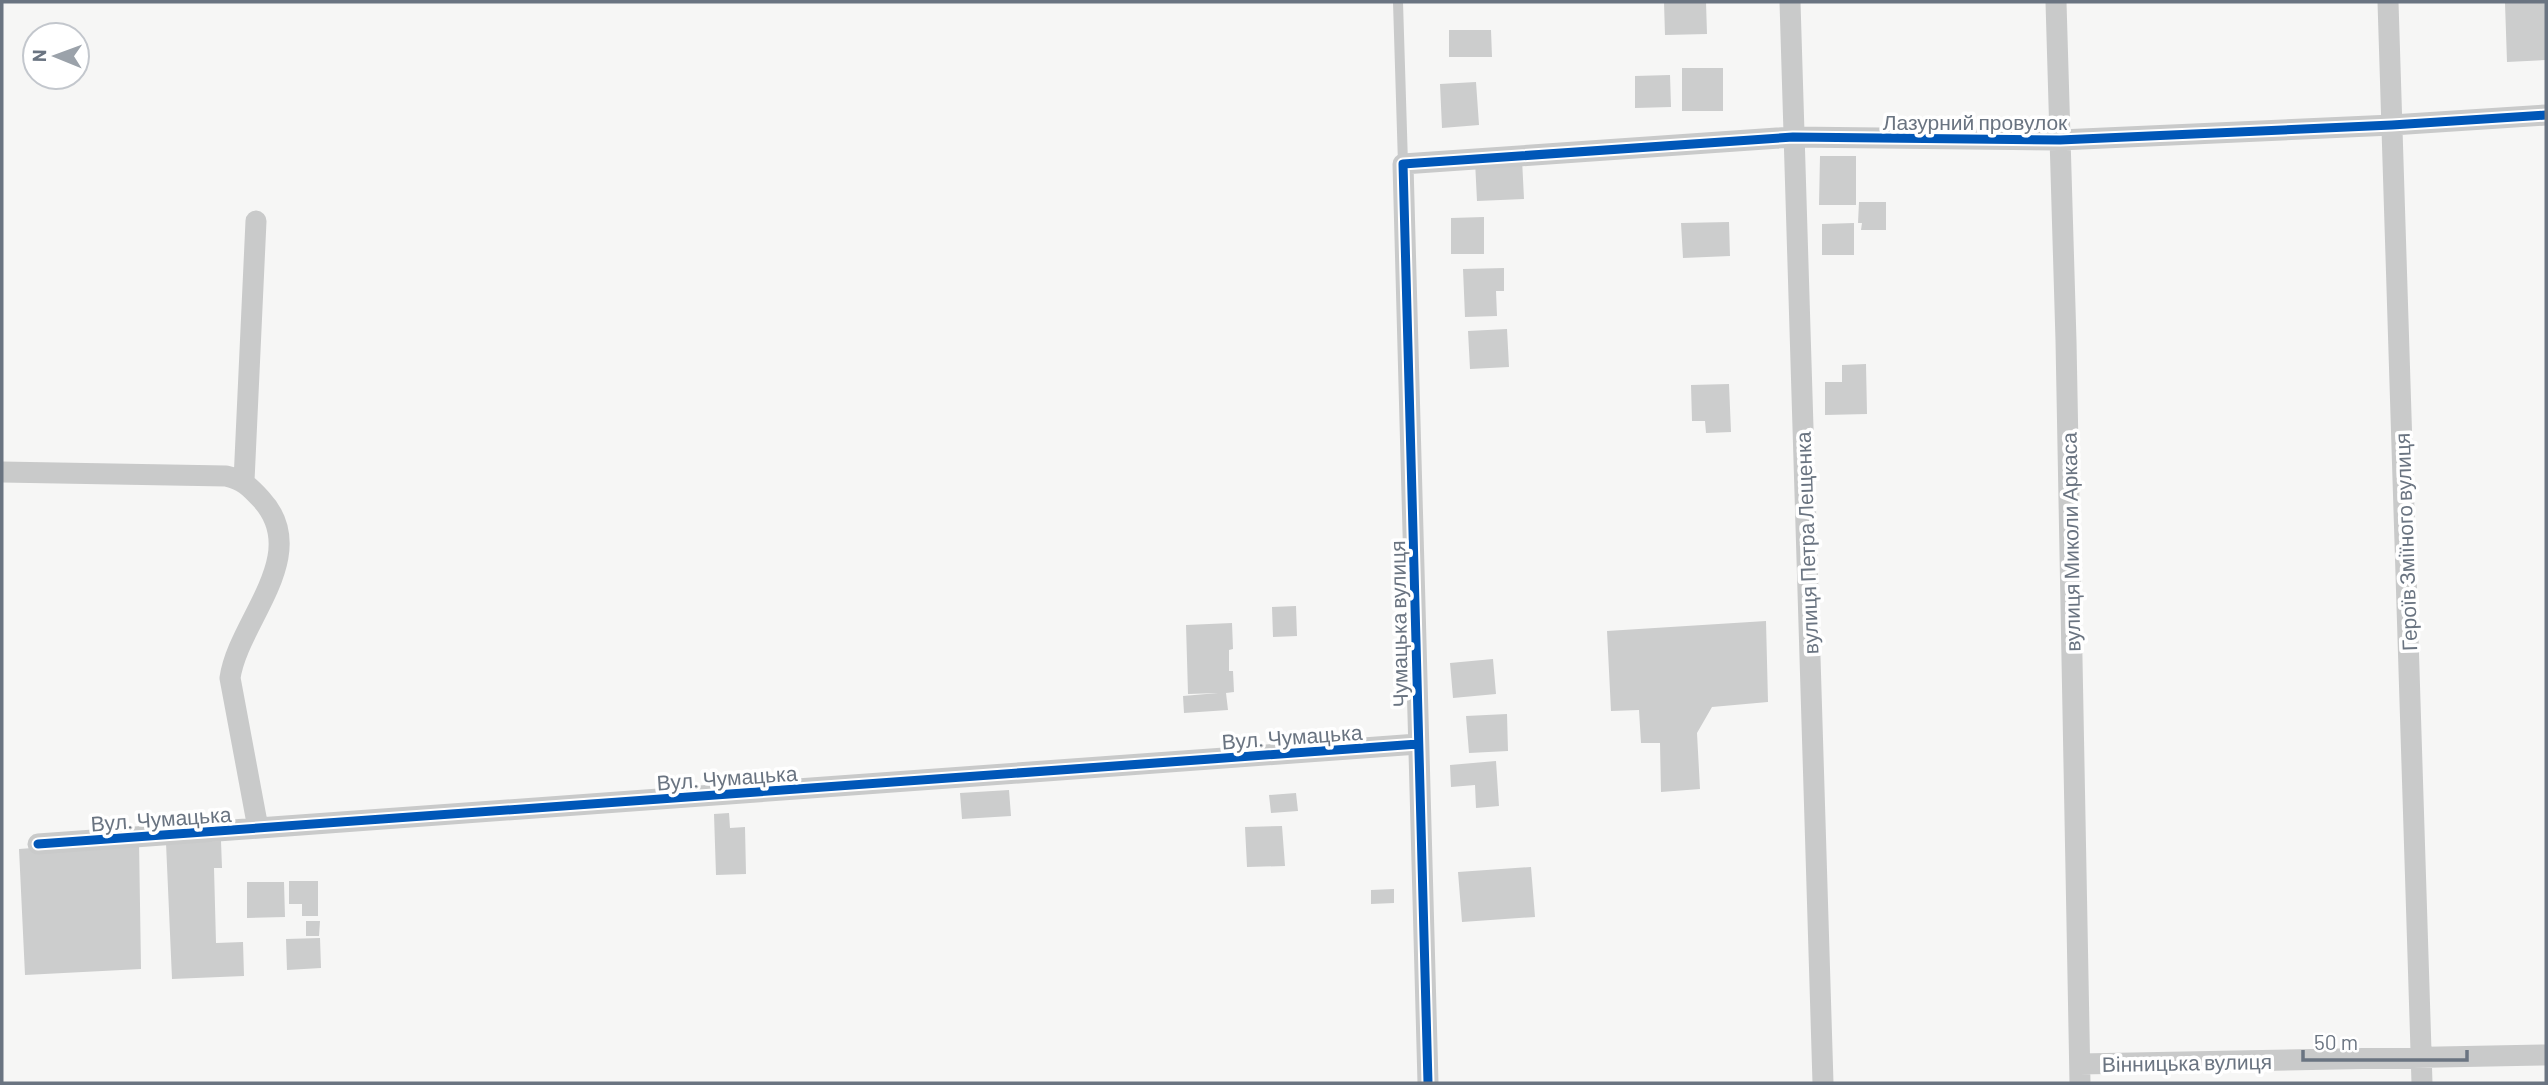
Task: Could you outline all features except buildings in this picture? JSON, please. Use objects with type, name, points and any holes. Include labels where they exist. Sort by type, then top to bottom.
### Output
[{"type":"street","name":"вулиця Петра Лещенка","points":[[1790,2],[1824,1083]]},
{"type":"street","name":"вулиця Миколи Аркаса","points":[[2056,2],[2066,341],[2080,1074]]},
{"type":"street","name":"Героїв Зміїного вулиця","points":[[2388,2],[2422,1083]]},
{"type":"street","name":"Лазурний провулок","points":[[1404,164],[1793,137],[2060,140],[2546,115]]},
{"type":"street","name":"Чумацька вулиця","points":[[1404,164],[1428,1083]]},
{"type":"street","points":[[244,481],[256,221]]},
{"type":"street","points":[[2,472],[226,476],[244,481],[271,509],[277,531],[279,562],[233,660],[230,678],[258,828]]},
{"type":"street","name":"Вул. Чумацька","points":[[38,844],[1418,744]]},
{"type":"street","name":"Вінницька вулиця","points":[[2080,1074],[2546,1055]]},
{"type":"lane","points":[[1398,2],[1404,164]]},
{"type":"cycle path","points":[[1428,1083],[1403,164],[1793,137],[2060,140],[2546,115]]},
{"type":"cycle path","points":[[38,844],[1418,744]]}]
